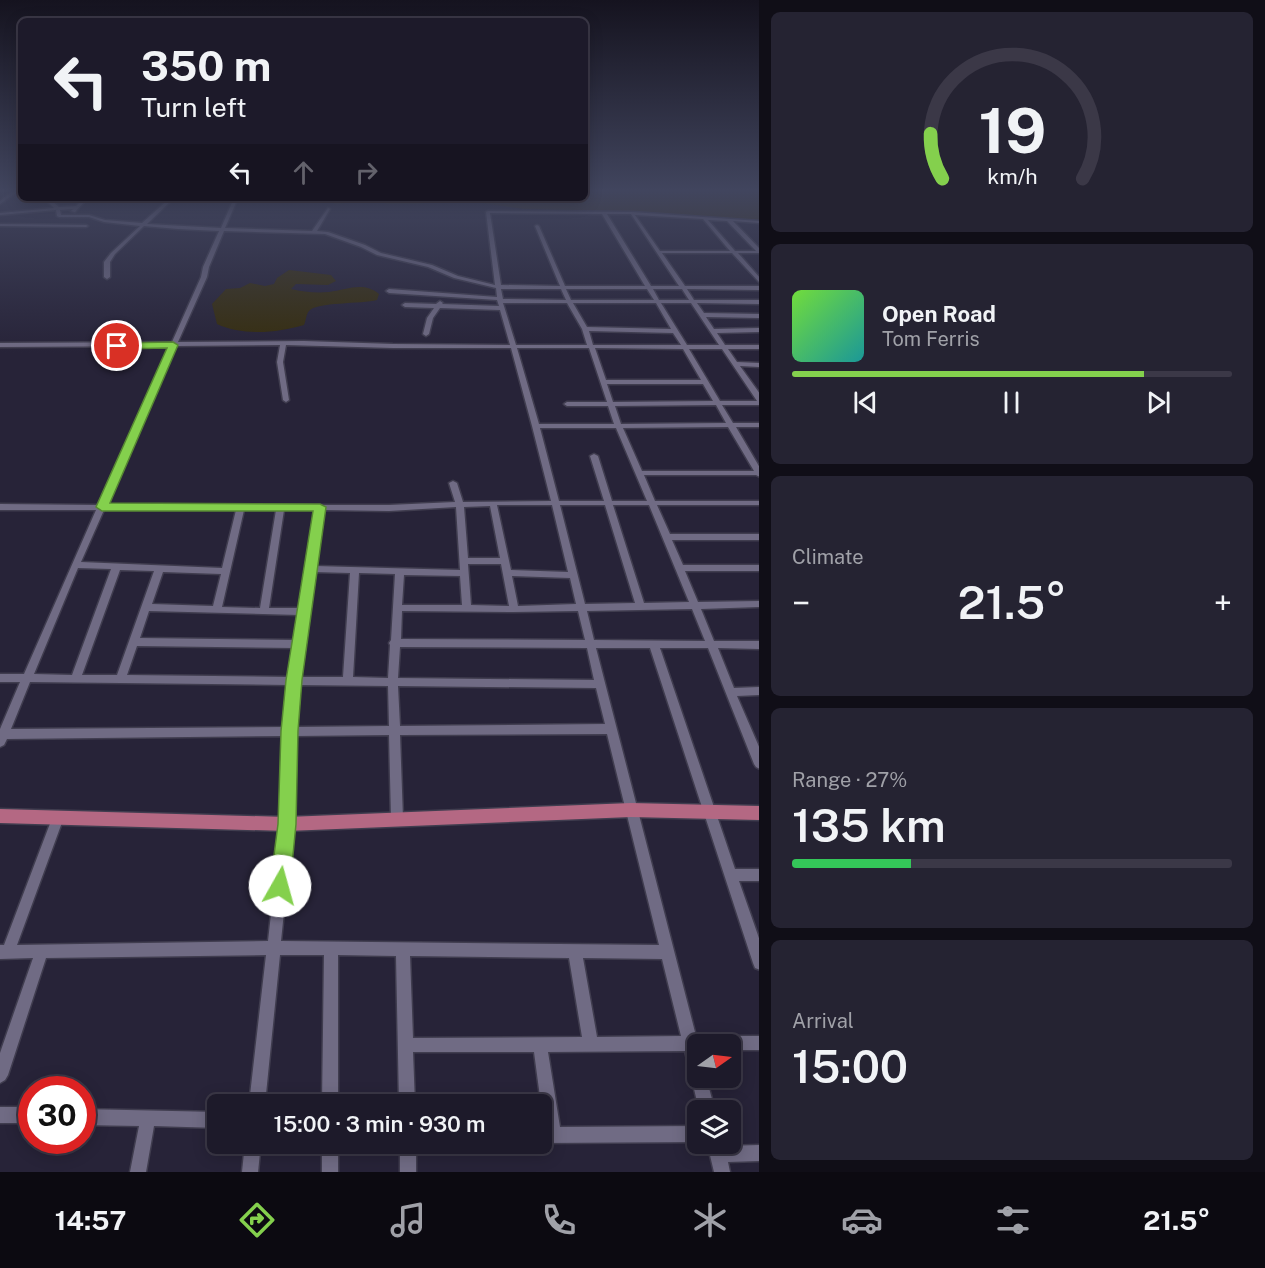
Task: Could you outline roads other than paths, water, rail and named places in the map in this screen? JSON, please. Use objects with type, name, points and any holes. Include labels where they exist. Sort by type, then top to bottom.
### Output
[{"type":"main road","points":[[0,816],[287,824],[631,810],[759,813]]},
{"type":"street","points":[[107,277],[107,262],[123,244]]},
{"type":"street","points":[[215,244],[204,278],[75,565],[1,738],[290,731],[611,729]]},
{"type":"street","points":[[355,244],[379,254],[430,266],[456,277],[498,287],[759,288]]},
{"type":"street","points":[[492,244],[501,302],[536,426],[688,1034]]},
{"type":"street","points":[[545,244],[569,301],[585,329],[618,425],[667,537],[730,692],[755,741],[759,764]]},
{"type":"street","points":[[622,244],[686,347],[715,402],[759,474]]},
{"type":"street","points":[[652,244],[759,401]]},
{"type":"street","points":[[726,244],[759,282]]},
{"type":"street","points":[[658,252],[759,252]]},
{"type":"street","points":[[388,291],[446,293],[501,302]]},
{"type":"street","points":[[414,305],[420,292]]},
{"type":"street","points":[[426,334],[430,318],[446,293]]},
{"type":"street","points":[[405,305],[436,307],[501,302],[569,301],[759,302]]},
{"type":"street","points":[[701,315],[759,316]]},
{"type":"street","points":[[585,329],[675,331]]},
{"type":"street","points":[[712,331],[759,330]]},
{"type":"street","points":[[283,344],[280,362],[286,400]]},
{"type":"street","points":[[0,345],[759,347]]},
{"type":"street","points":[[735,364],[759,365]]},
{"type":"street","points":[[603,382],[704,382]]},
{"type":"street","points":[[748,383],[759,383]]},
{"type":"street","points":[[567,404],[759,401]]},
{"type":"street","points":[[536,426],[759,425]]},
{"type":"street","points":[[594,456],[640,606]]},
{"type":"street","points":[[639,473],[759,474]]},
{"type":"street","points":[[453,483],[460,505],[467,609]]},
{"type":"street","points":[[0,507],[389,508],[493,503],[759,503]]},
{"type":"street","points":[[493,503],[514,609]]},
{"type":"street","points":[[217,610],[241,507]]},
{"type":"street","points":[[264,610],[280,507]]},
{"type":"street","points":[[258,1094],[287,824],[294,680],[320,507]]},
{"type":"street","points":[[667,537],[759,537]]},
{"type":"street","points":[[464,561],[504,561]]},
{"type":"street","points":[[75,565],[226,572]]},
{"type":"street","points":[[76,678],[116,568]]},
{"type":"street","points":[[680,568],[759,568]]},
{"type":"street","points":[[121,679],[159,569]]},
{"type":"street","points":[[309,569],[464,573]]},
{"type":"street","points":[[348,681],[355,570]]},
{"type":"street","points":[[397,818],[393,681],[399,571]]},
{"type":"street","points":[[507,573],[573,575]]},
{"type":"street","points":[[397,608],[514,609],[759,604]]},
{"type":"street","points":[[146,607],[304,612]]},
{"type":"street","points":[[134,642],[299,644]]},
{"type":"street","points":[[394,642],[654,646],[759,645]]},
{"type":"street","points":[[654,646],[759,958]]},
{"type":"street","points":[[0,678],[600,684]]},
{"type":"street","points":[[730,692],[759,691]]},
{"type":"street","points":[[58,818],[4,952],[273,948],[667,952]]},
{"type":"street","points":[[730,874],[759,875]]},
{"type":"street","points":[[330,1094],[331,949]]},
{"type":"street","points":[[403,950],[407,1094]]},
{"type":"street","points":[[0,1075],[42,951]]},
{"type":"street","points":[[575,951],[591,1044]]},
{"type":"street","points":[[406,1045],[687,1043]]},
{"type":"street","points":[[741,1043],[759,1043]]},
{"type":"street","points":[[540,1044],[544,1094]]},
{"type":"street","points":[[0,1115],[18,1115]]},
{"type":"street","points":[[96,1117],[207,1120]]},
{"type":"street","points":[[138,1172],[148,1119]]},
{"type":"street","points":[[552,1135],[687,1134]]},
{"type":"street","points":[[741,1151],[759,1153]]},
{"type":"street","points":[[250,1172],[252,1154]]},
{"type":"street","points":[[330,1154],[330,1172]]},
{"type":"street","points":[[408,1154],[408,1172]]},
{"type":"street","points":[[718,1154],[722,1172]]}]
